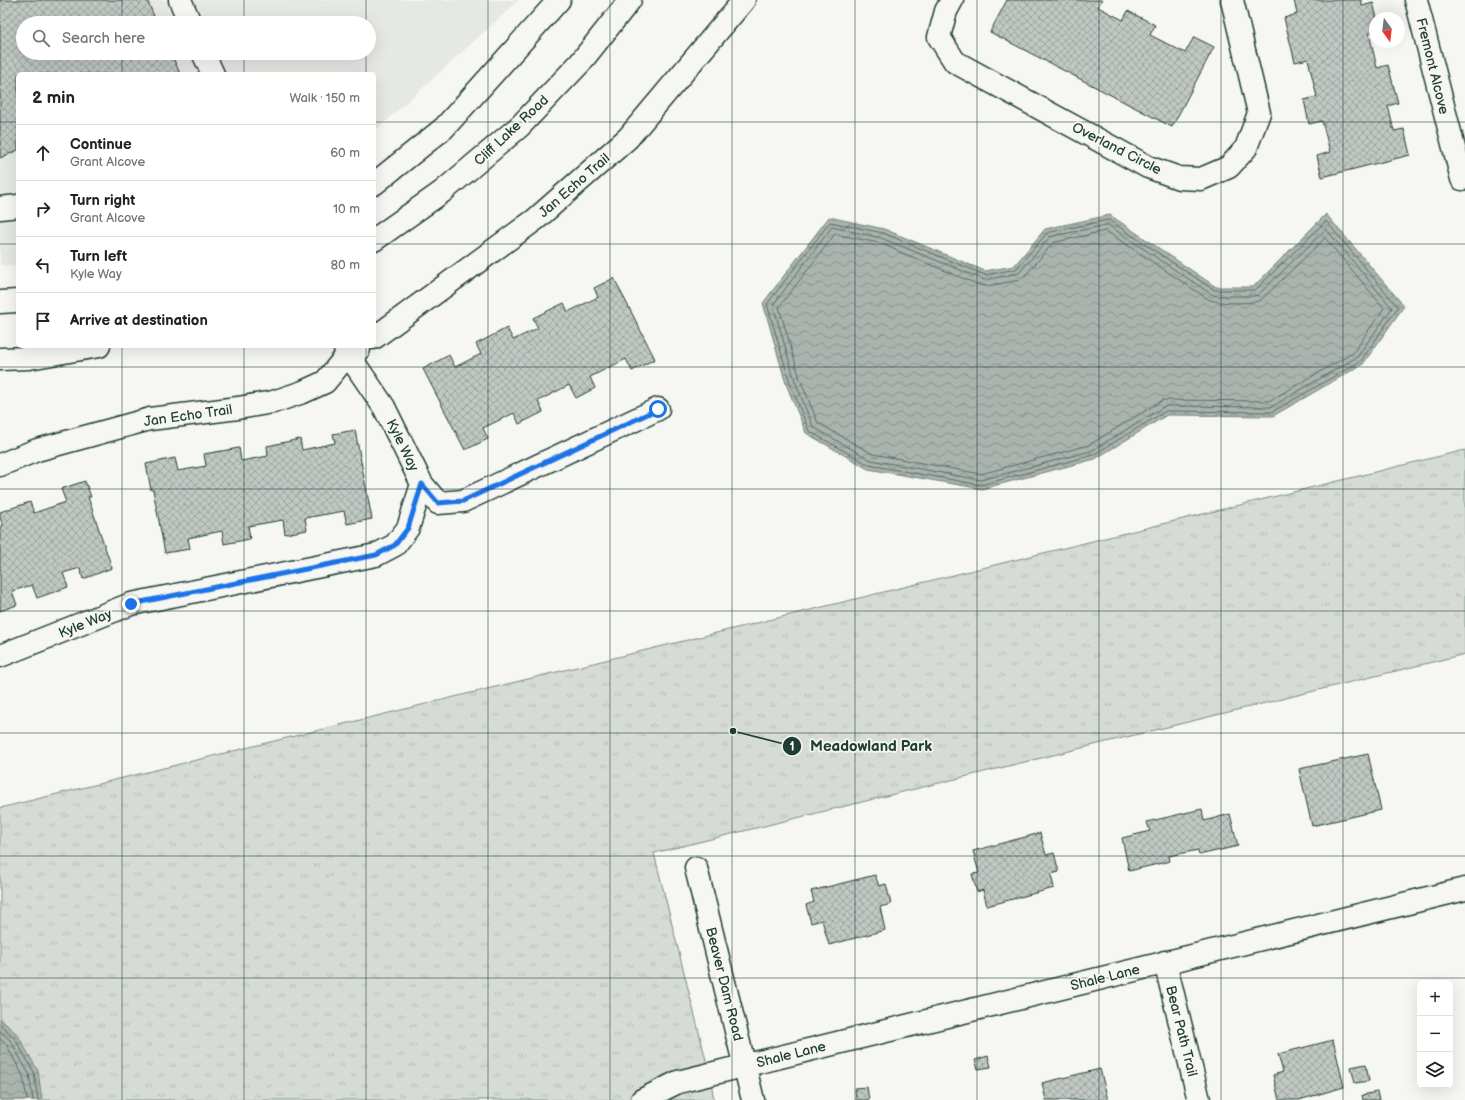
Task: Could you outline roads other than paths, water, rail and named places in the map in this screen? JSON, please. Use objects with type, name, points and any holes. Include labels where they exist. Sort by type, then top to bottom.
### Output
[{"type":"street","points":[[180,0],[187,16]]},
{"type":"street","points":[[376,182],[444,128],[559,0]]},
{"type":"street","name":"Cliff Lake Road","points":[[376,239],[442,192],[520,126],[580,63],[630,0]]},
{"type":"street","name":"Jan Echo Trail","points":[[376,337],[536,219],[628,138],[744,0]]},
{"type":"street","name":"Overland Circle","points":[[952,0],[946,11],[939,37],[955,62],[1148,168],[1179,178],[1201,179],[1229,167],[1246,148],[1259,113],[1232,0]]},
{"type":"street","name":"Fremont Alcove","points":[[1416,0],[1462,179]]},
{"type":"street","points":[[206,60],[212,72]]},
{"type":"street","points":[[0,208],[16,206]]},
{"type":"street","points":[[0,302],[16,301]]},
{"type":"street","points":[[0,359],[29,358],[87,348]]},
{"type":"street","name":"Jan Echo Trail","points":[[0,465],[37,450],[150,419],[273,402],[304,392],[325,382],[352,349]]},
{"type":"street","name":"Kyle Way","points":[[0,656],[131,604],[376,555],[395,545],[408,528],[422,484],[384,407],[352,349]]},
{"type":"street","points":[[422,484],[438,503],[463,501],[658,409]]},
{"type":"street","name":"Beaver Dam Road","points":[[696,868],[754,1100]]},
{"type":"street","name":"Shale Lane","points":[[642,1100],[678,1082],[1465,889]]},
{"type":"street","name":"Bear Path Trail","points":[[1166,962],[1199,1100]]},
{"type":"water","points":[[1326,214],[1404,306],[1363,364],[1273,416],[1167,415],[1095,459],[982,489],[868,469],[806,433],[786,384],[763,303],[829,217],[884,229],[985,271],[1014,266],[1045,229],[1110,215],[1216,287],[1253,287]]},
{"type":"water","points":[[0,1019],[17,1034],[38,1071],[42,1100],[0,1100]]},
{"type":"place","name":"Meadowland Park","points":[[733,731]]}]
